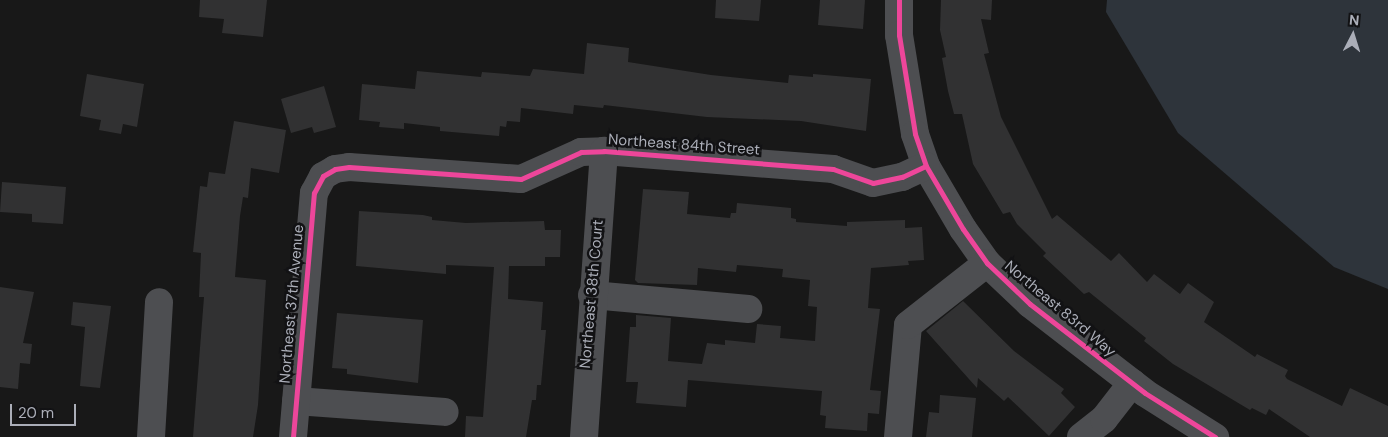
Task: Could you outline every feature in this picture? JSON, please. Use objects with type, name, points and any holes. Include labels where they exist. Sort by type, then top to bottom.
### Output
[{"type":"street","name":"Northeast 83rd Way","points":[[899,0],[899,35],[905,87],[926,166],[963,230],[987,263],[1030,304],[1132,383],[1214,437]]},
{"type":"street","name":"Northeast 84th Street","points":[[323,176],[335,169],[349,167],[521,179],[581,152],[604,151],[833,169],[873,183],[902,177],[926,166]]},
{"type":"street","name":"Northeast 38th Court","points":[[584,437],[592,295],[604,151]]},
{"type":"street","name":"Northeast 37th Avenue","points":[[293,437],[313,200],[316,187],[323,176]]},
{"type":"street","name":"Northeast 83rd Way","points":[[898,437],[908,325],[987,263]]},
{"type":"street","points":[[592,295],[748,309]]},
{"type":"street","points":[[151,437],[159,302]]},
{"type":"street","points":[[1081,437],[1104,419],[1132,383]]},
{"type":"street","points":[[296,401],[445,412]]},
{"type":"shaded area","points":[[1107,0],[1388,0],[1388,289],[1334,267],[1178,133],[1106,12]]},
{"type":"building","points":[[200,0],[267,0],[263,37],[222,33],[224,19],[199,17]]},
{"type":"building","points":[[716,0],[761,0],[759,21],[715,18]]},
{"type":"building","points":[[820,0],[865,0],[863,29],[818,25]]},
{"type":"building","points":[[941,0],[992,0],[991,20],[981,19],[989,53],[984,54],[1001,117],[1052,219],[1057,215],[1111,261],[1119,253],[1147,282],[1154,274],[1180,294],[1188,283],[1214,302],[1204,322],[1255,357],[1257,354],[1288,370],[1285,376],[1287,379],[1342,406],[1350,388],[1388,406],[1388,437],[1310,437],[1269,409],[1266,415],[1252,408],[1250,410],[1173,364],[1144,341],[1146,338],[1089,292],[1084,294],[1043,256],[1046,253],[1017,224],[1010,212],[1003,214],[973,164],[962,114],[954,114],[948,91],[942,58],[946,57],[940,30]]},
{"type":"building","points":[[587,43],[629,48],[628,62],[711,75],[788,83],[789,75],[813,77],[813,74],[871,79],[866,131],[801,121],[707,117],[604,105],[603,108],[574,105],[573,114],[521,108],[520,122],[507,121],[506,127],[500,126],[499,136],[440,131],[440,127],[404,123],[404,129],[379,127],[380,122],[359,120],[362,84],[415,89],[417,71],[481,77],[482,72],[530,76],[533,69],[584,74]]},
{"type":"building","points":[[87,74],[144,84],[137,127],[123,124],[121,134],[99,130],[101,120],[80,116]]},
{"type":"building","points":[[324,86],[336,127],[314,133],[312,127],[291,133],[281,99]]},
{"type":"building","points":[[234,121],[286,130],[279,173],[251,168],[248,198],[243,197],[240,216],[235,277],[266,280],[258,405],[253,437],[193,437],[204,297],[199,297],[201,253],[193,252],[200,186],[207,187],[209,172],[225,174]]},
{"type":"building","points":[[2,182],[66,187],[63,224],[32,222],[32,214],[0,212]]},
{"type":"building","points":[[643,189],[689,192],[687,214],[730,218],[731,213],[736,213],[737,203],[791,208],[791,218],[796,219],[796,222],[847,226],[847,222],[905,220],[905,228],[922,227],[924,260],[908,261],[909,265],[871,268],[868,308],[880,309],[870,390],[881,391],[879,414],[868,413],[867,431],[825,428],[826,416],[820,415],[822,391],[688,380],[686,407],[636,403],[638,382],[626,382],[630,327],[636,327],[636,315],[671,318],[668,361],[702,364],[707,343],[725,345],[725,340],[755,343],[757,324],[781,326],[780,338],[815,341],[817,307],[808,306],[810,280],[782,277],[783,269],[737,265],[736,272],[698,268],[697,285],[638,283],[635,280]]},
{"type":"building","points":[[359,211],[423,215],[432,217],[432,220],[466,223],[544,221],[545,230],[561,230],[560,257],[545,257],[545,266],[509,266],[508,299],[543,302],[541,330],[546,330],[541,385],[537,385],[536,400],[532,400],[526,437],[465,437],[466,416],[483,417],[494,267],[446,265],[446,274],[356,266]]},
{"type":"building","points":[[0,287],[34,292],[23,343],[32,344],[30,364],[20,363],[18,389],[0,387]]},
{"type":"building","points":[[963,301],[1014,351],[1064,389],[1061,393],[1075,407],[1049,436],[1008,397],[1004,401],[978,378],[977,388],[926,331]]},
{"type":"building","points":[[73,302],[111,306],[100,388],[80,386],[85,327],[71,325]]},
{"type":"building","points":[[337,313],[423,320],[418,383],[347,374],[347,369],[332,368]]},
{"type":"building","points":[[940,395],[976,398],[972,437],[926,437],[929,412],[939,413]]},
{"type":"cycle path","points":[[899,0],[899,35],[915,134],[926,166],[963,229],[987,263],[1030,304],[1145,393],[1215,437]]},
{"type":"cycle path","points":[[293,437],[314,193],[323,176],[335,169],[349,167],[521,179],[581,152],[604,151],[833,169],[873,183],[902,177],[926,166]]}]
